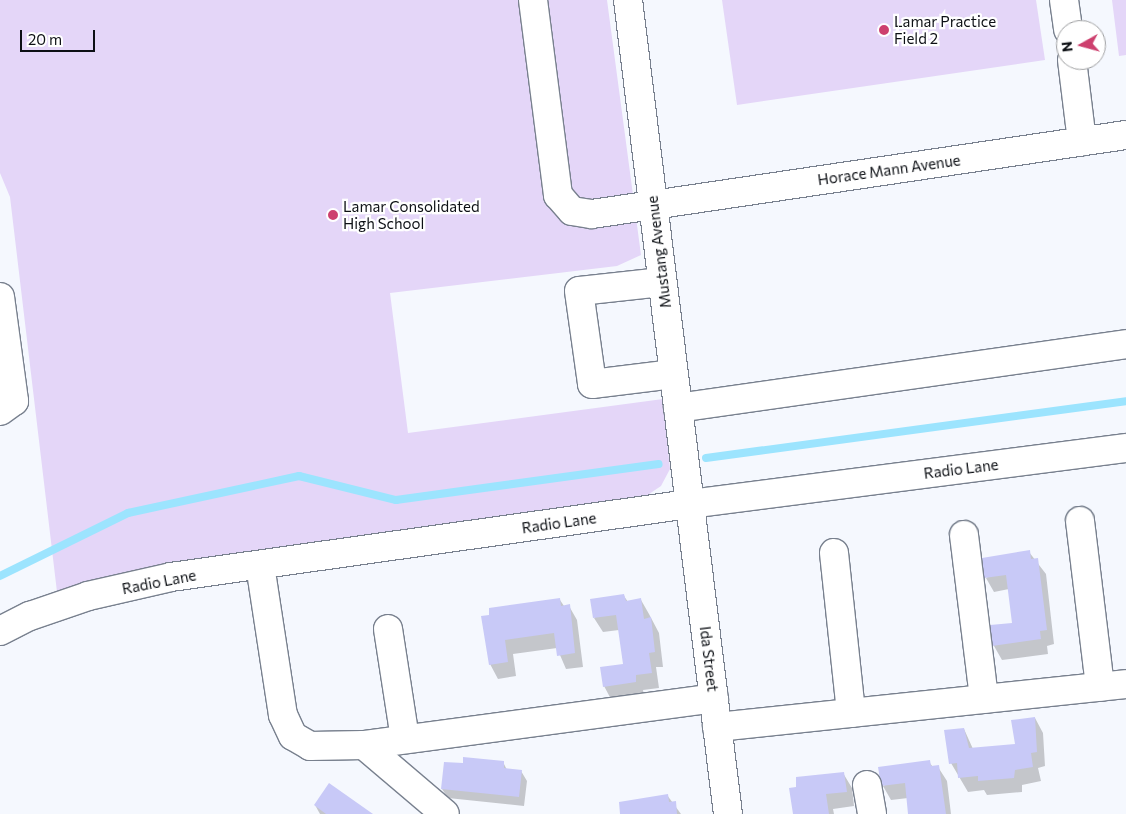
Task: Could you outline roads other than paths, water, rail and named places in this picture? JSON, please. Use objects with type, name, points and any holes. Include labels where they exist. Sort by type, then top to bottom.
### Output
[{"type":"street","name":"Horace Mann Avenue","points":[[532,0],[558,196],[572,212],[592,214],[1126,135]]},
{"type":"street","name":"Mustang Avenue","points":[[628,0],[689,504]]},
{"type":"street","points":[[1064,0],[1067,20]]},
{"type":"street","points":[[1073,70],[1082,142]]},
{"type":"street","points":[[662,282],[579,291],[592,384],[673,374]]},
{"type":"street","points":[[0,298],[14,401],[0,412]]},
{"type":"street","points":[[678,408],[1126,344]]},
{"type":"street","name":"Radio Lane","points":[[0,630],[30,616],[88,596],[171,578],[689,504],[1126,448]]},
{"type":"street","name":"Ida Street","points":[[689,504],[728,814]]},
{"type":"street","points":[[717,727],[1113,686],[1080,521]]},
{"type":"street","points":[[964,535],[984,699]]},
{"type":"street","points":[[834,553],[851,713]]},
{"type":"street","points":[[260,565],[283,715],[293,736],[310,746],[364,745],[714,698]]},
{"type":"street","points":[[388,629],[405,739]]},
{"type":"street","points":[[364,745],[445,814]]},
{"type":"street","points":[[867,785],[872,814]]},
{"type":"waterway","points":[[706,458],[1126,401]]},
{"type":"waterway","points":[[0,576],[128,513],[299,476],[396,500],[659,464]]},
{"type":"place","name":"Lamar Practice Field 2","points":[[884,30]]},
{"type":"place","name":"Lamar Consolidated High School","points":[[333,215]]}]
